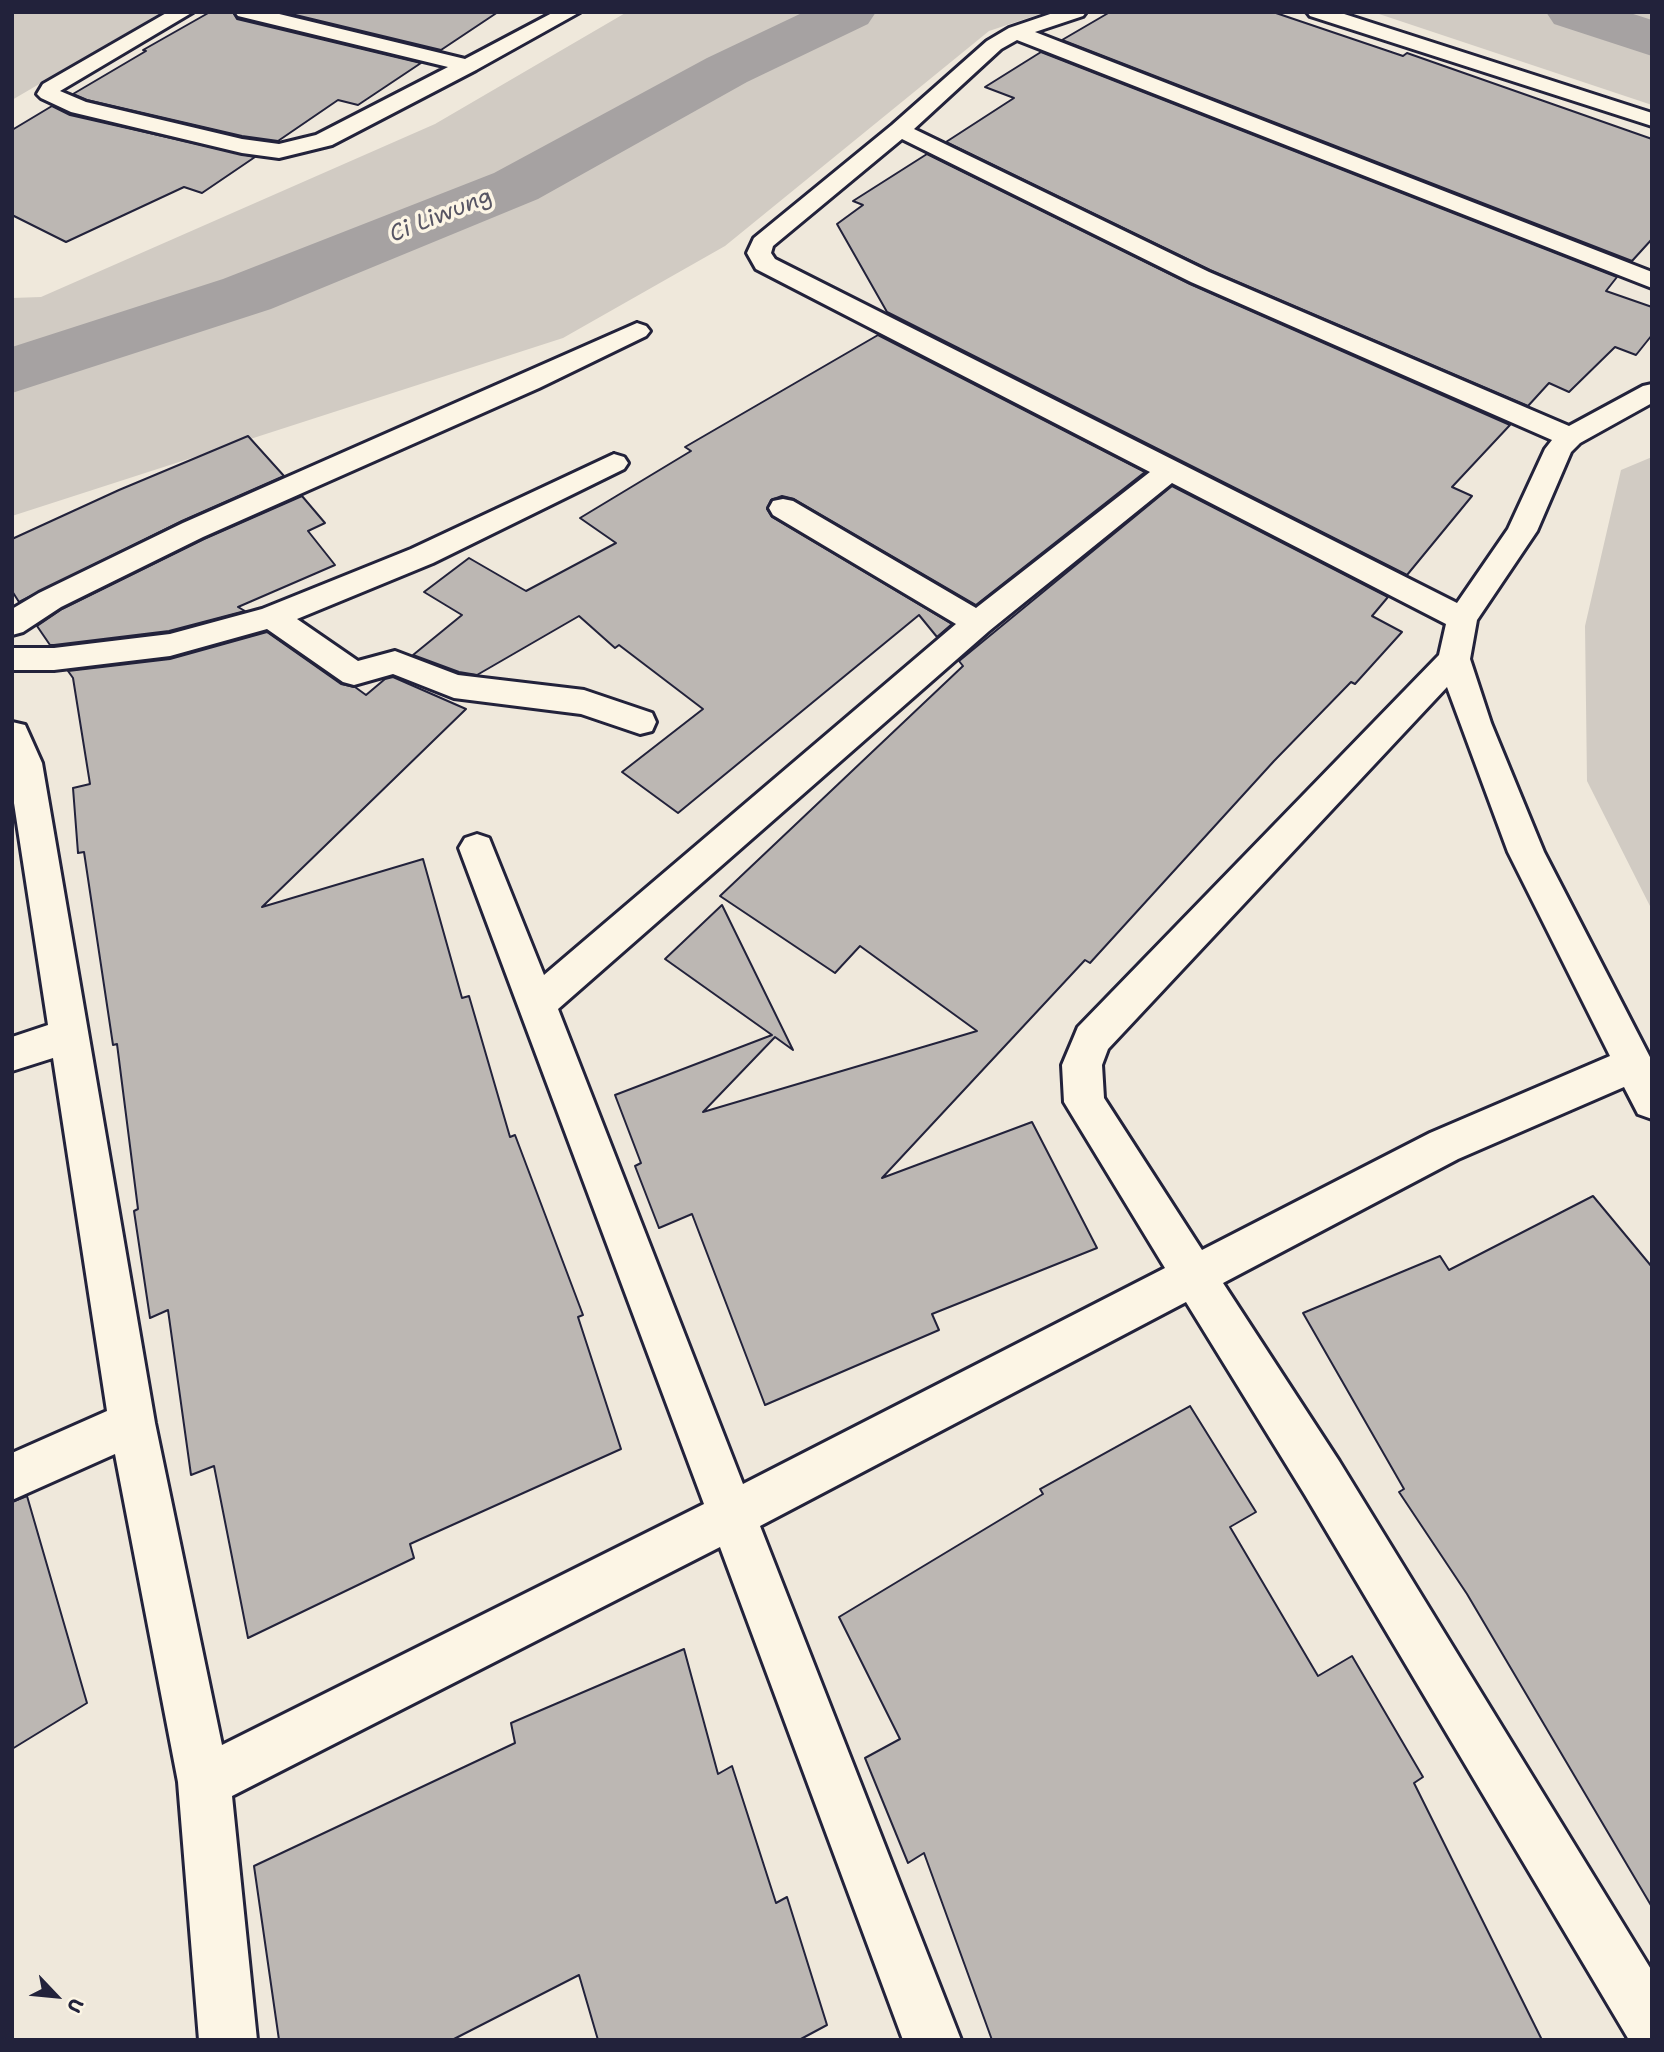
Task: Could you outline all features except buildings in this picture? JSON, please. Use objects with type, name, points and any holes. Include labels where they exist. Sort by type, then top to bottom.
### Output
[{"type":"street","points":[[183,12],[50,88],[48,94],[79,107],[242,146],[279,151],[324,140],[570,12]]},
{"type":"street","points":[[245,12],[469,66]]},
{"type":"street","points":[[1076,12],[1016,32],[994,45],[900,130],[762,243],[759,253],[765,264],[1462,619]]},
{"type":"street","points":[[1317,12],[1652,120]]},
{"type":"street","points":[[1016,32],[1652,281]]},
{"type":"street","points":[[900,130],[1200,276],[1570,437]]},
{"type":"street","points":[[12,624],[50,600],[193,530],[432,426],[636,331]]},
{"type":"street","points":[[204,1782],[731,1516],[1444,1146],[1642,1083],[1526,852],[1475,723],[1454,659],[1462,619],[1522,531],[1559,449],[1570,437],[1652,393]]},
{"type":"street","points":[[12,659],[54,659],[170,645],[272,617],[422,556],[614,463]]},
{"type":"street","points":[[536,1005],[978,623],[1169,471]]},
{"type":"street","points":[[783,508],[978,623]]},
{"type":"street","points":[[272,617],[354,674],[395,662],[454,686],[584,702],[640,722]]},
{"type":"street","points":[[1454,659],[1092,1039],[1082,1065],[1084,1102],[1322,1478],[1652,2024]]},
{"type":"street","points":[[17,755],[71,1035],[132,1423],[204,1782],[228,2040]]},
{"type":"street","points":[[477,848],[932,2040]]},
{"type":"street","points":[[12,1054],[71,1035]]},
{"type":"street","points":[[12,1477],[132,1423]]},
{"type":"shaded area","points":[[12,12],[162,12],[12,100]]},
{"type":"shaded area","points":[[627,12],[1046,12],[989,31],[725,246],[563,338],[12,516],[12,298],[41,297],[435,124]]},
{"type":"shaded area","points":[[1373,12],[1652,12],[1652,105]]},
{"type":"shaded area","points":[[1652,457],[1652,910],[1587,781],[1585,626],[1621,470]]},
{"type":"waterway","name":"Ci Liwung","points":[[12,371],[247,294],[516,186],[727,70],[849,12]]},
{"type":"waterway","name":"Ci Liwung","points":[[1573,12],[1652,39]]}]
